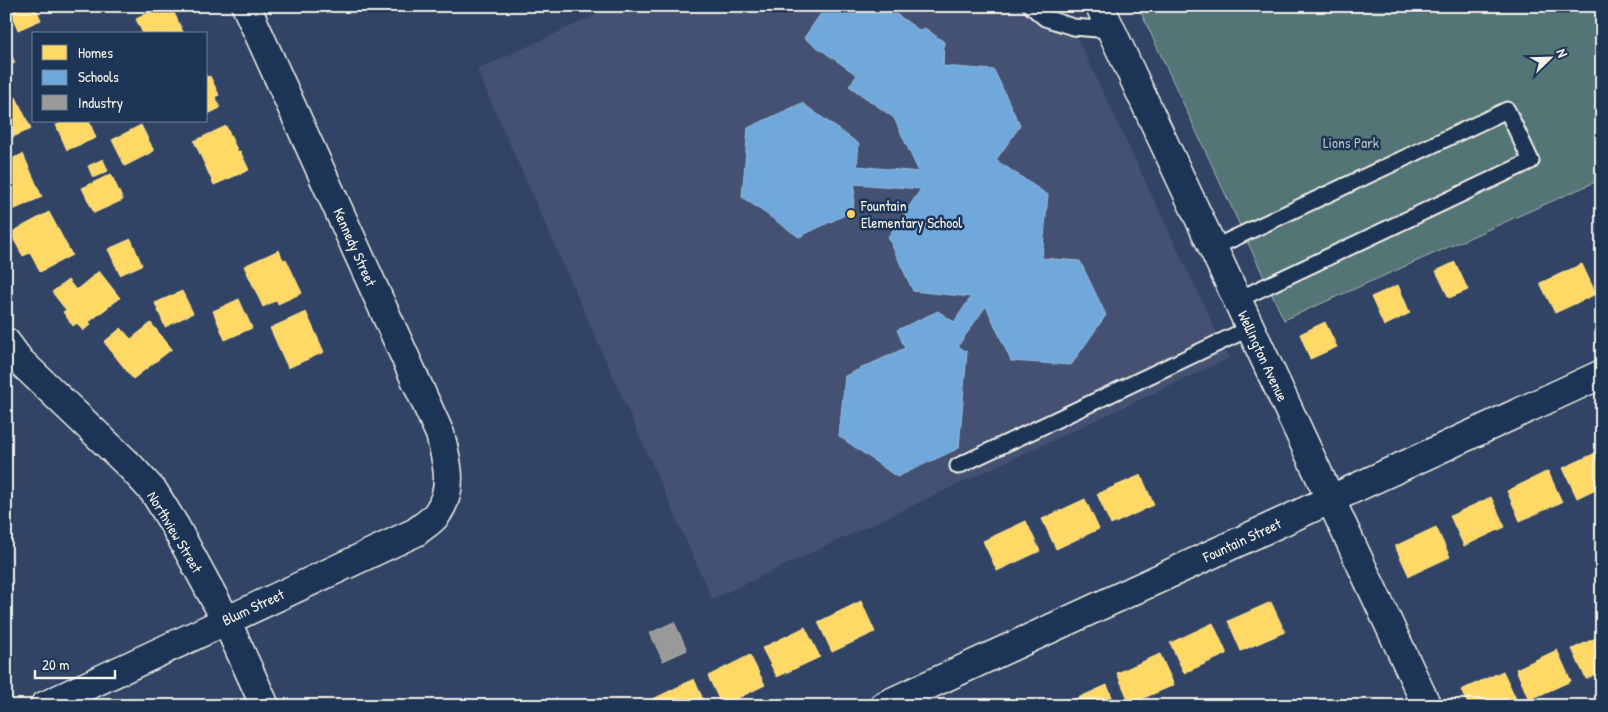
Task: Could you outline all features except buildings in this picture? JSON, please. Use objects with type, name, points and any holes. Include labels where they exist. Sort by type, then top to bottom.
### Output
[{"type":"street","name":"Kennedy Street","points":[[246,6],[440,434],[448,464],[448,492]]},
{"type":"street","name":"Wellington Avenue","points":[[1106,18],[1427,706]]},
{"type":"street","name":"Northview Street","points":[[6,342],[20,360],[130,466],[154,492],[175,526],[226,620],[265,706]]},
{"type":"street","name":"Fountain Street","points":[[883,706],[1602,374]]},
{"type":"street","name":"Blum Street","points":[[44,706],[416,532],[436,515],[448,492]]},
{"type":"lane","points":[[1031,6],[1045,18],[1073,27],[1106,18]]},
{"type":"lane","points":[[1213,248],[1507,110],[1531,161],[1237,300]]},
{"type":"lane","points":[[958,466],[1250,328]]},
{"type":"shaded area","name":"Fountain Elementary School","points":[[615,6],[1062,6],[1229,358],[712,599],[477,70]]},
{"type":"green space","name":"Lions Park","points":[[1138,6],[1602,6],[1602,179],[1284,320]]},
{"type":"place","name":"Fountain Elementary School","points":[[851,214]]}]
